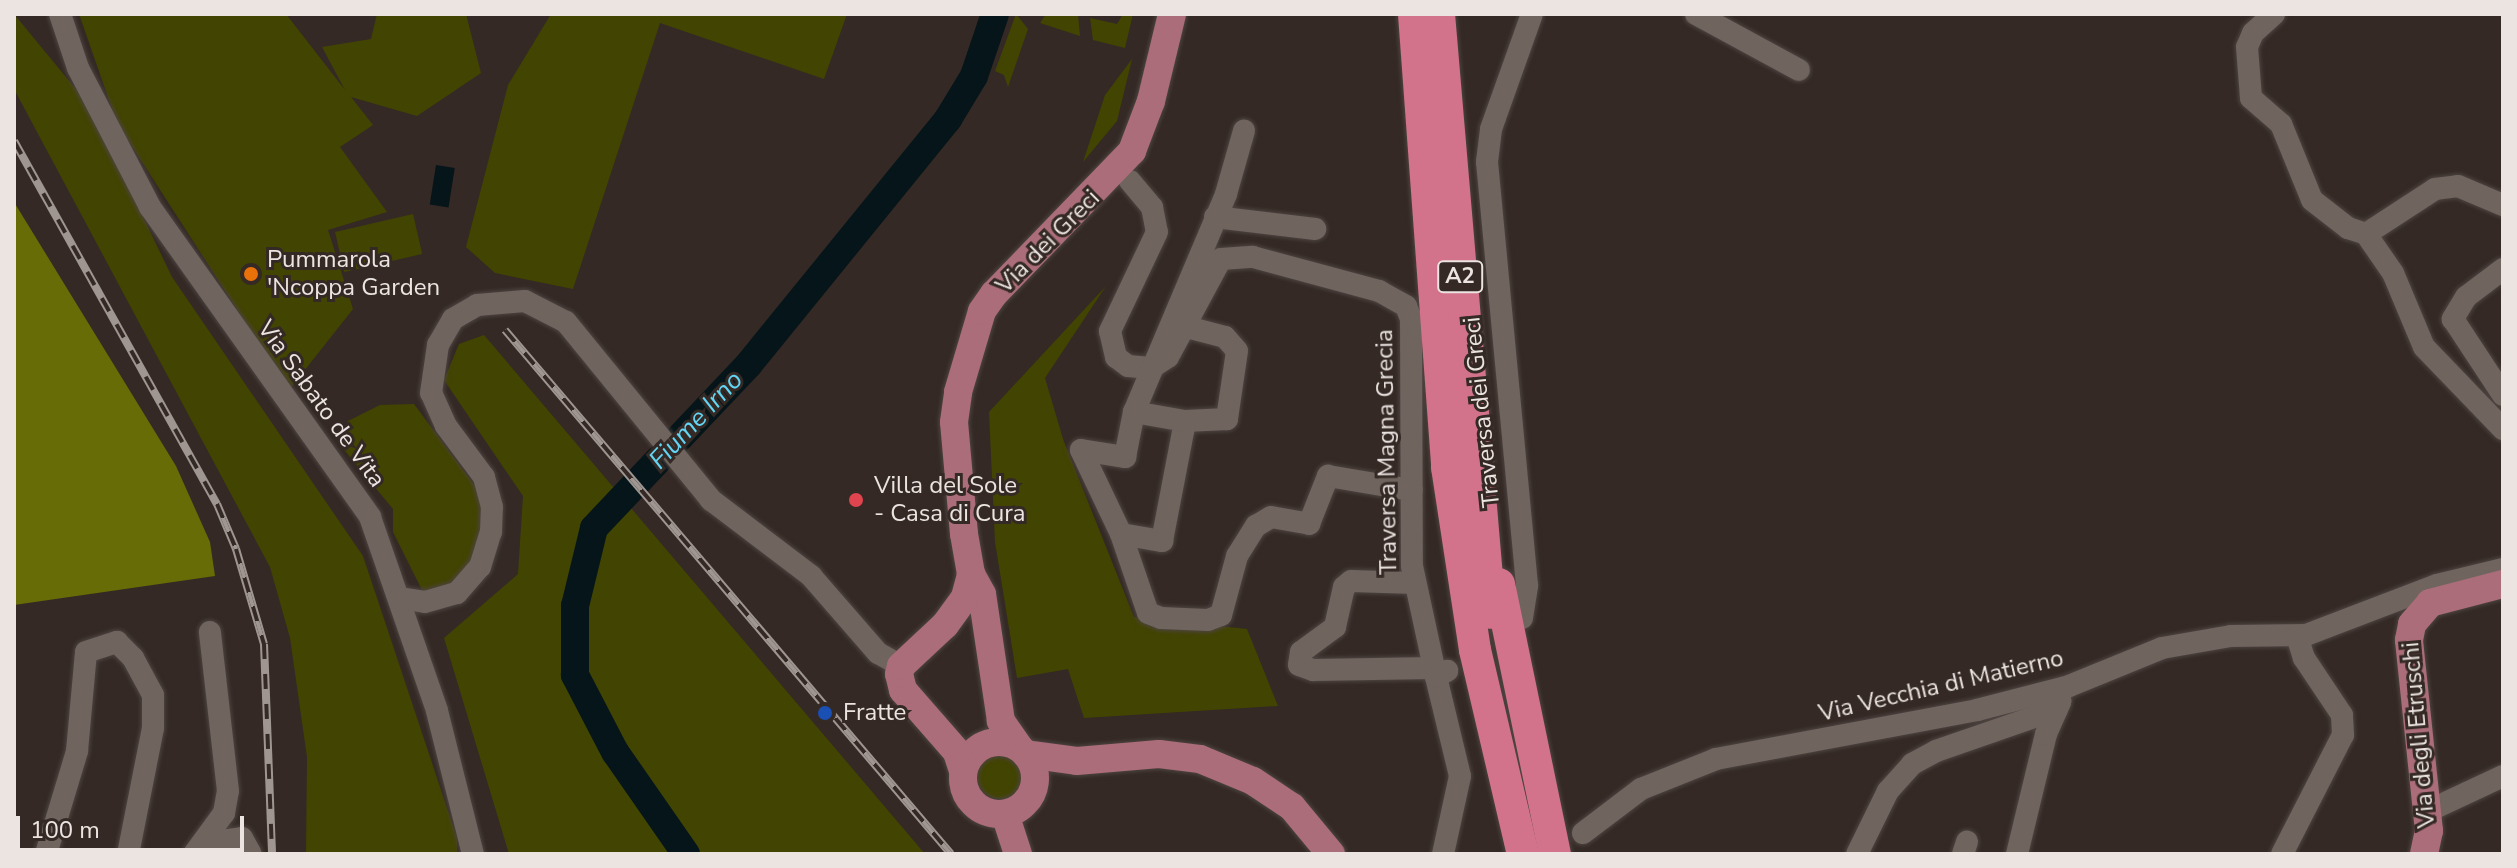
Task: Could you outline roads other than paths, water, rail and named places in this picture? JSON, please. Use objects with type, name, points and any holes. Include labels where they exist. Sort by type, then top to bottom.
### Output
[{"type":"highway","name":"A2","points":[[1414,14],[1447,467],[1475,650],[1523,854]]},
{"type":"highway","name":"A2","points":[[1439,14],[1480,541],[1499,585],[1555,854]]},
{"type":"highway","points":[[1447,467],[1449,566],[1464,665],[1511,854]]},
{"type":"highway","points":[[1480,541],[1504,703],[1541,854]]},
{"type":"main road","name":"Via dei Greci","points":[[901,666],[945,625],[965,597],[971,574],[959,444],[954,422],[958,392],[982,311],[1132,151],[1151,101],[1172,14]]},
{"type":"main road","name":"Via dei Greci","points":[[959,444],[982,349],[1011,299],[1130,181],[1156,139],[1188,14]]},
{"type":"main road","name":"Via dei Greci","points":[[971,574],[982,594],[997,700],[1005,730],[1022,751]]},
{"type":"main road","name":"Via degli Etruschi","points":[[2424,854],[2426,812],[2409,640],[2419,601],[2503,584]]},
{"type":"main road","name":"Via dei Greci","points":[[945,625],[967,622],[976,629],[991,694],[997,700]]},
{"type":"main road","points":[[901,666],[903,690],[957,752],[973,804],[1005,814]]},
{"type":"main road","points":[[963,771],[984,745],[1002,742],[1022,751],[1077,761],[1159,754],[1200,759],[1253,781],[1292,807],[1331,854]]},
{"type":"main road","points":[[1005,814],[1031,796],[1035,774],[1022,751]]},
{"type":"main road","points":[[1005,814],[1018,854]]},
{"type":"street","name":"Via Sabato de Vita","points":[[60,14],[78,68],[150,207],[370,517],[413,636],[459,784],[473,854]]},
{"type":"street","name":"Traversa dei Greci","points":[[1522,618],[1527,585],[1487,162],[1491,129],[1532,14]]},
{"type":"street","points":[[1696,14],[1799,70]]},
{"type":"street","points":[[2274,14],[2253,33],[2247,47],[2248,92],[2281,124],[2312,200],[2348,228],[2366,234],[2393,273],[2424,347],[2503,429]]},
{"type":"street","points":[[1244,131],[1215,217],[1134,412],[1125,457],[1081,450],[1121,534],[1148,613],[1208,620],[1225,610],[1237,556],[1256,526],[1271,517],[1309,524],[1328,476],[1412,490]]},
{"type":"street","points":[[1130,181],[1152,207],[1157,232],[1110,331],[1110,344],[1128,366],[1151,368]]},
{"type":"street","points":[[2366,234],[2435,189],[2458,186],[2503,205]]},
{"type":"street","points":[[1215,217],[1315,229]]},
{"type":"street","name":"Traversa Magna Grecia","points":[[1151,368],[1168,357],[1213,267],[1231,258],[1253,257],[1401,300],[1411,319],[1415,583],[1440,672]]},
{"type":"street","points":[[2503,269],[2466,297],[2453,319],[2503,395]]},
{"type":"street","points":[[413,636],[480,567],[491,532],[492,507],[484,477],[437,409],[432,360],[446,329],[465,311],[494,300],[525,301],[553,311],[581,338],[711,500],[811,576],[878,653],[901,666]]},
{"type":"street","points":[[1134,412],[1185,421],[1227,419],[1237,351],[1225,337],[1183,326]]},
{"type":"street","points":[[1121,534],[1162,541],[1185,421]]},
{"type":"street","name":"Via Vecchia di Matierno","points":[[1583,833],[1641,789],[1716,759],[1904,726],[2069,686],[2162,648],[2231,636],[2297,636],[2419,601],[2503,569]]},
{"type":"street","points":[[1415,583],[1351,581],[1344,587],[1335,627],[1301,652],[1299,665],[1313,670],[1440,672],[1460,776],[1443,854]]},
{"type":"street","points":[[400,598],[449,599]]},
{"type":"street","points":[[194,854],[224,813],[228,791],[210,632]]},
{"type":"street","points":[[2282,854],[2343,735],[2342,715],[2304,658],[2297,636]]},
{"type":"street","points":[[46,854],[77,751],[86,652],[117,642],[133,658],[153,695],[153,728],[128,854]]},
{"type":"street","points":[[2017,854],[2046,734],[2069,686]]},
{"type":"street","points":[[1857,854],[1888,791],[1912,764],[1936,751],[2057,709]]},
{"type":"street","points":[[2426,812],[2503,776]]},
{"type":"street","points":[[207,854],[221,841],[242,838],[251,854]]},
{"type":"waterway","name":"Fiume Irno","points":[[686,854],[615,752],[575,675],[575,606],[594,528],[749,364],[948,119],[974,76],[995,14]]},
{"type":"railway","points":[[14,141],[217,504],[236,549],[264,644],[272,854]]},
{"type":"railway","points":[[505,330],[951,854]]},
{"type":"place","name":"Pummarola 'Ncoppa Garden","points":[[251,274]]},
{"type":"place","name":"Villa del Sole - Casa di Cura","points":[[856,500]]},
{"type":"place","name":"Fratte","points":[[825,713]]}]
